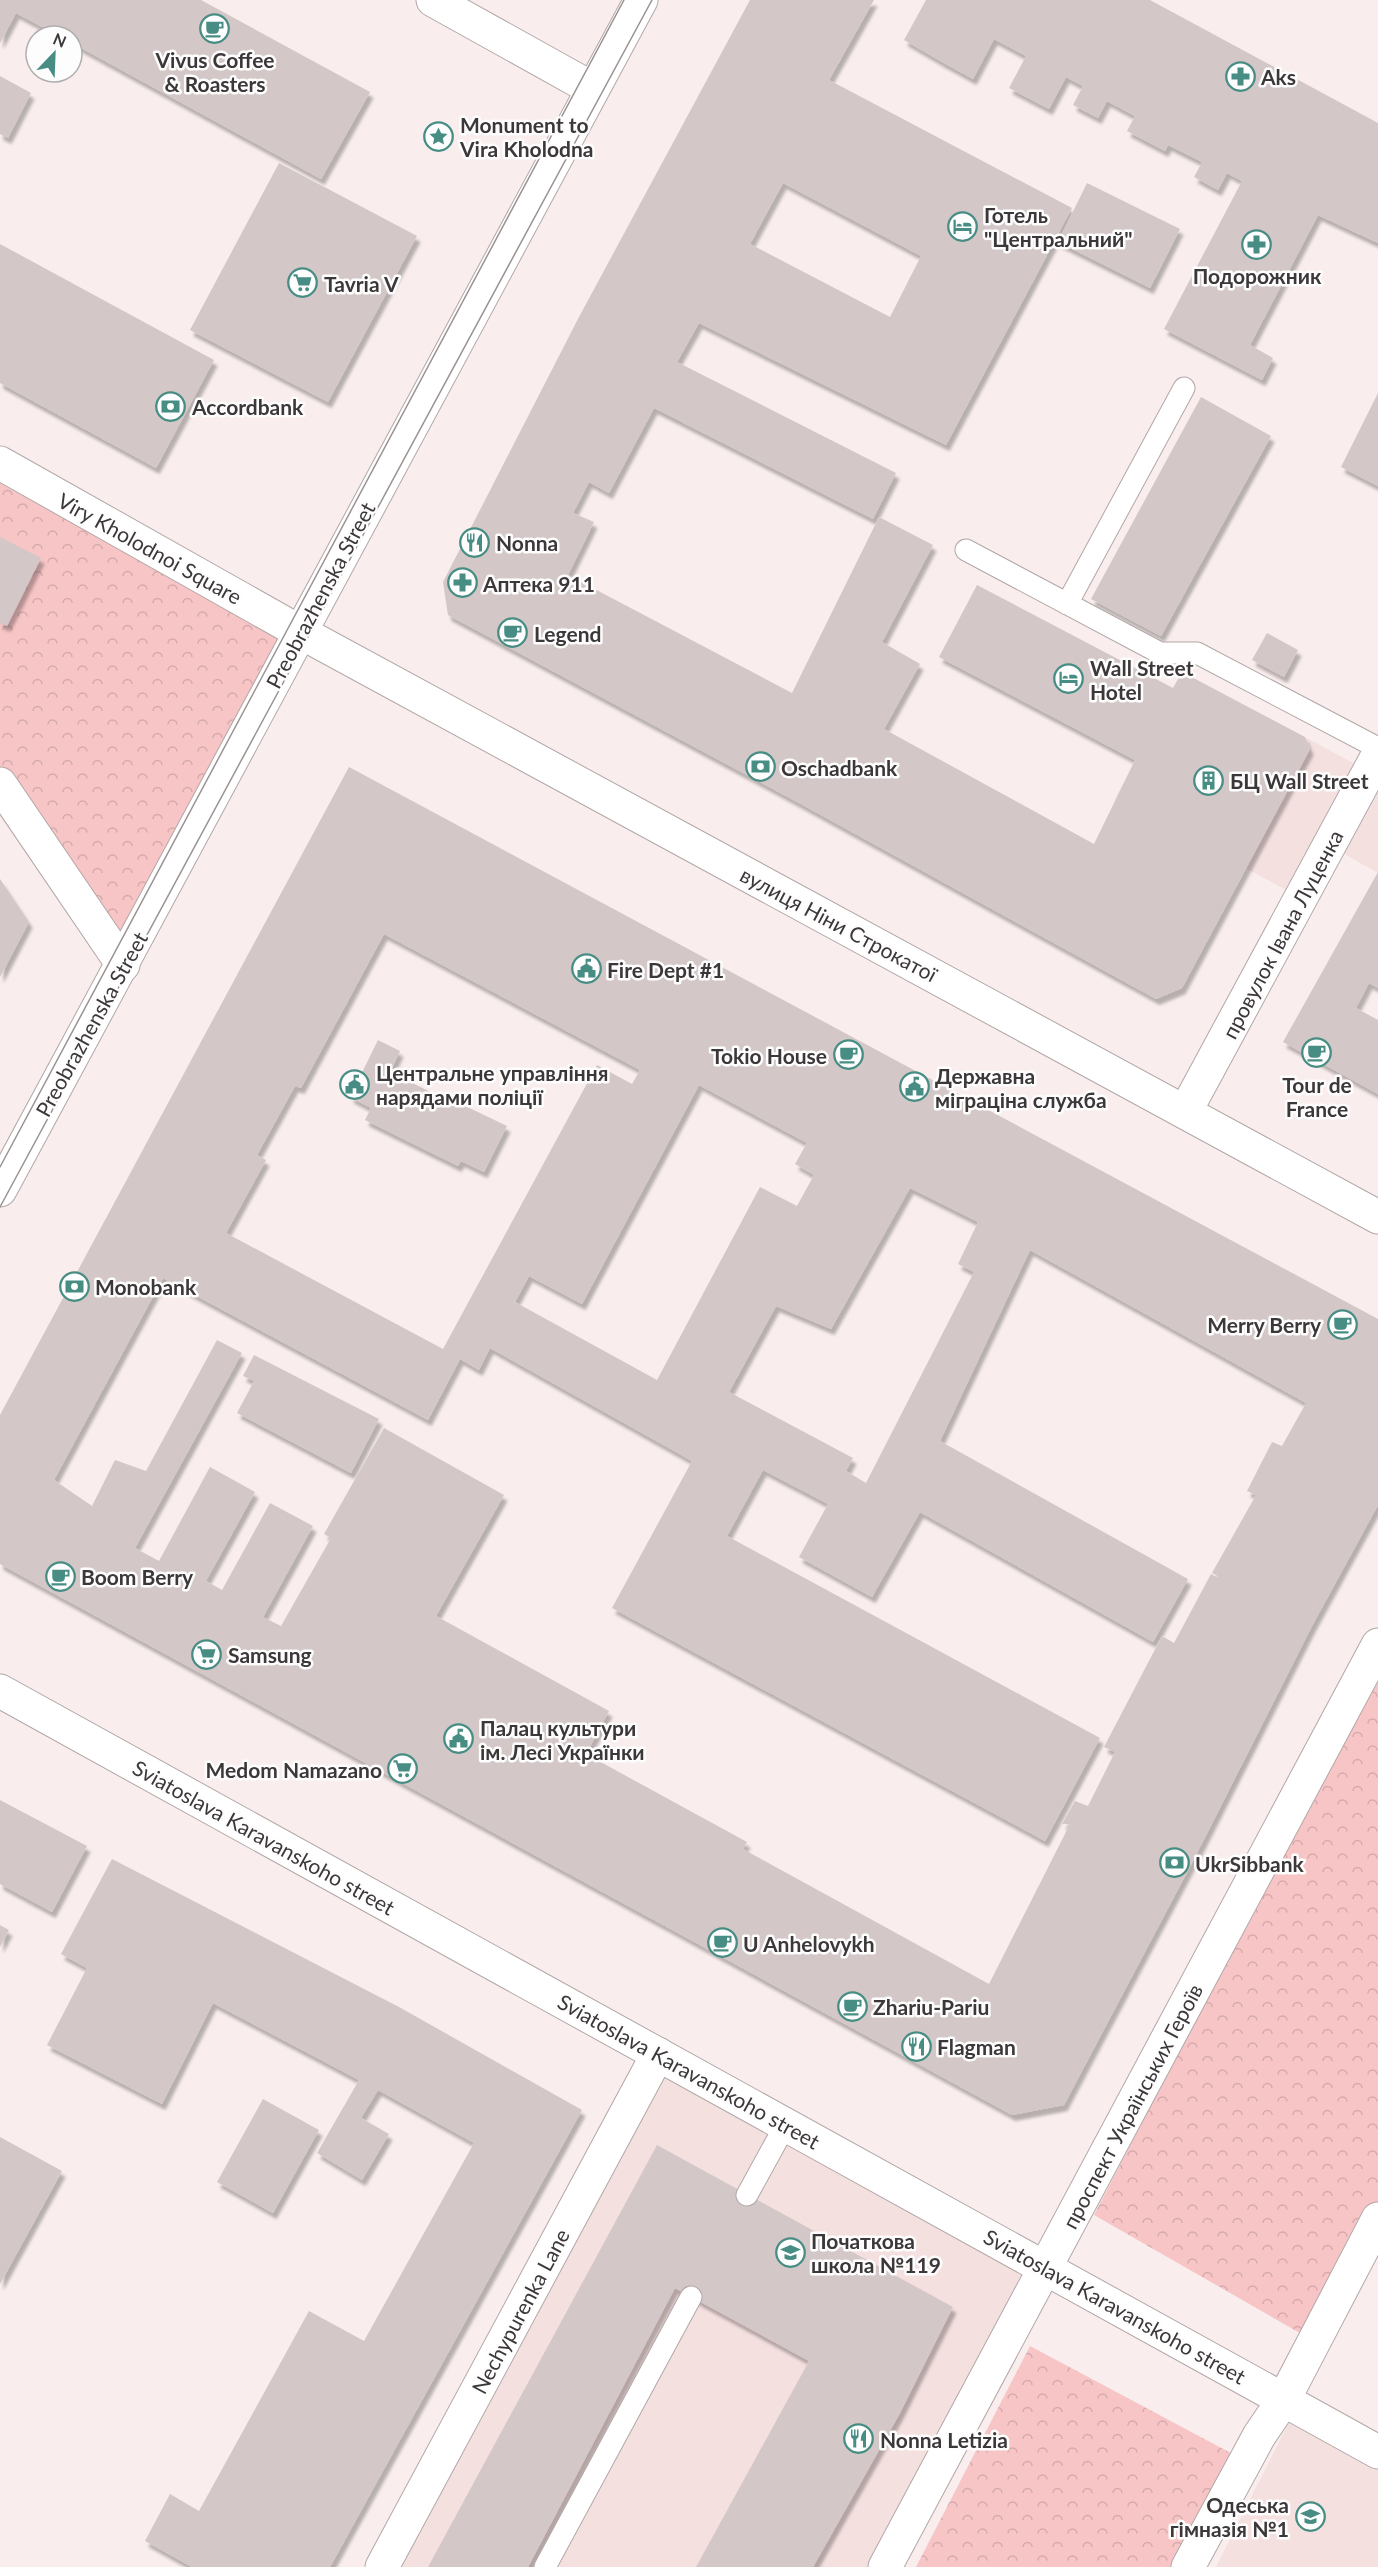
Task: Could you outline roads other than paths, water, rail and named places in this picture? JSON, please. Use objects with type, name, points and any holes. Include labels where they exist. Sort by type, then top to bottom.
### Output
[{"type":"street","points":[[433,0],[593,89]]},
{"type":"street","name":"Preobrazhenska Street","points":[[0,1191],[641,0]]},
{"type":"street","name":"Viry Kholodnoi Square","points":[[0,463],[301,632]]},
{"type":"street","name":"вулиця Ніни Строкатої","points":[[301,632],[1378,1217]]},
{"type":"street","name":"провулок Івана Луценка","points":[[1185,1112],[1378,755]]},
{"type":"street","points":[[0,784],[123,965]]},
{"type":"street","name":"проспект Українських Героїв","points":[[885,2567],[1378,1645]]},
{"type":"street","name":"Sviatoslava Karavanskoho street","points":[[0,1691],[1378,2452]]},
{"type":"street","name":"Nechypurenka Lane","points":[[382,2567],[658,2054]]},
{"type":"street","points":[[1188,2567],[1259,2436],[1284,2400],[1378,2219]]},
{"type":"lane","points":[[1067,604],[1184,388]]},
{"type":"lane","points":[[966,550],[1160,653],[1197,653],[1378,748]]},
{"type":"lane","points":[[747,2195],[786,2124]]},
{"type":"lane","points":[[545,2567],[691,2297]]},
{"type":"tram line","points":[[0,1167],[624,0]]},
{"type":"tram line","points":[[0,1207],[652,0]]},
{"type":"place","name":"Vivus Coffee & Roasters","points":[[215,28]]},
{"type":"place","name":"Aks","points":[[1240,76]]},
{"type":"place","name":"Monument to Vira Kholodna","points":[[439,136]]},
{"type":"place","name":"Готель \"Центральний\"","points":[[963,226]]},
{"type":"place","name":"Подорожник","points":[[1257,244]]},
{"type":"place","name":"Tavria V","points":[[303,283]]},
{"type":"place","name":"Accordbank","points":[[171,406]]},
{"type":"place","name":"Nonna","points":[[475,542]]},
{"type":"place","name":"Аптека 911","points":[[462,583]]},
{"type":"place","name":"Legend","points":[[513,633]]},
{"type":"place","name":"Wall Street Hotel","points":[[1069,679]]},
{"type":"place","name":"Oschadbank","points":[[760,767]]},
{"type":"place","name":"БЦ Wall Street","points":[[1209,780]]},
{"type":"place","name":"Fire Dept #1","points":[[586,969]]},
{"type":"place","name":"Tour de France","points":[[1317,1053]]},
{"type":"place","name":"Tokio House","points":[[848,1055]]},
{"type":"place","name":"Центральне управління нарядами поліції","points":[[355,1084]]},
{"type":"place","name":"Державна міграціна служба","points":[[914,1087]]},
{"type":"place","name":"Monobank","points":[[74,1286]]},
{"type":"place","name":"Merry Berry","points":[[1342,1324]]},
{"type":"place","name":"Boom Berry","points":[[60,1576]]},
{"type":"place","name":"Samsung","points":[[207,1654]]},
{"type":"place","name":"Палац культури ім. Лесі Українки","points":[[459,1739]]},
{"type":"place","name":"Medom Namazano","points":[[403,1769]]},
{"type":"place","name":"UkrSibbank","points":[[1174,1863]]},
{"type":"place","name":"U Anhelovykh","points":[[722,1943]]},
{"type":"place","name":"Zhariu-Pariu","points":[[852,2006]]},
{"type":"place","name":"Flagman","points":[[916,2046]]},
{"type":"place","name":"Початкова школа №119","points":[[790,2252]]},
{"type":"place","name":"Nonna Letizia","points":[[859,2439]]},
{"type":"place","name":"Одеська гімназія №1","points":[[1310,2516]]}]
